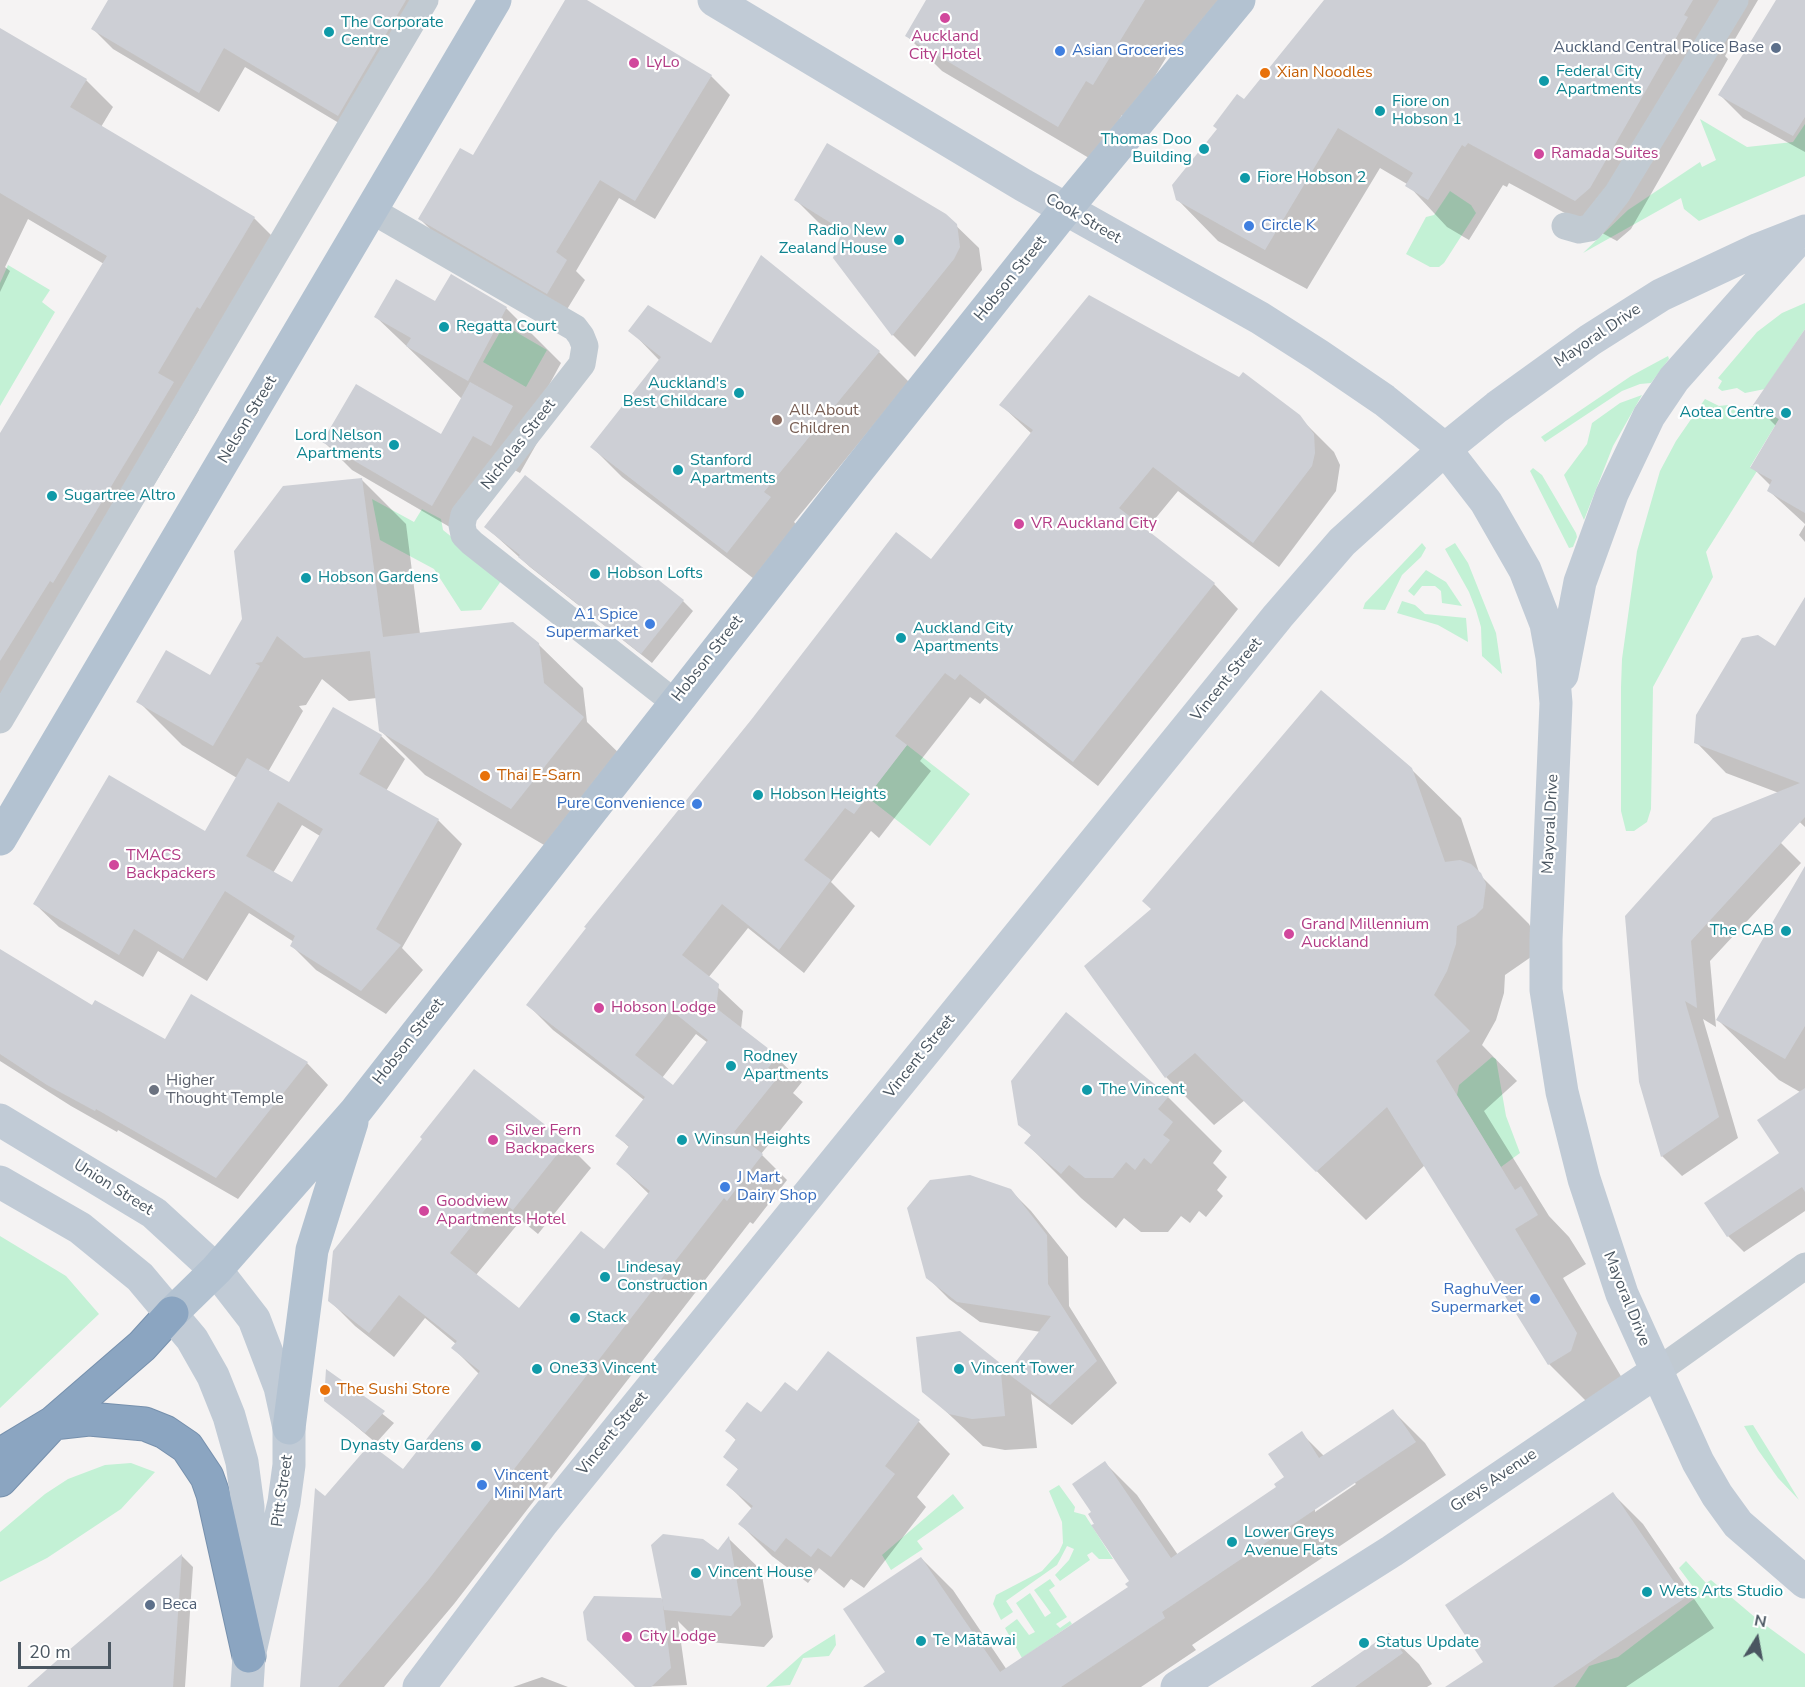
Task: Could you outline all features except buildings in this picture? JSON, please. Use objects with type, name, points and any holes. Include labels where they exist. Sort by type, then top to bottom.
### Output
[{"type":"highway","points":[[0,1480],[52,1423],[142,1346],[172,1313]]},
{"type":"highway","points":[[0,1455],[52,1423],[89,1419],[145,1424],[165,1431],[187,1447],[207,1477],[213,1494],[250,1675]]},
{"type":"main road","name":"Nelson Street","points":[[0,839],[495,0]]},
{"type":"main road","name":"Cook Street","points":[[714,0],[1066,209],[1260,318],[1384,400],[1445,449]]},
{"type":"main road","name":"Hobson Street","points":[[172,1313],[216,1270],[355,1112],[674,702],[1066,209],[1239,0]]},
{"type":"main road","name":"Mayoral Drive","points":[[1792,1572],[1738,1524],[1717,1495],[1698,1462],[1622,1294],[1598,1226],[1562,1092],[1546,990],[1556,703],[1546,624],[1525,570],[1486,502],[1445,449],[1514,394],[1630,314],[1697,278],[1805,232]]},
{"type":"main road","points":[[1556,703],[1580,582],[1612,494],[1649,416],[1674,379],[1805,232]]},
{"type":"main road","name":"Vincent Street","points":[[419,1687],[542,1523],[1278,616],[1342,542],[1445,449]]},
{"type":"main road","points":[[289,1428],[312,1250],[355,1112]]},
{"type":"main road","name":"Union Street","points":[[0,1120],[153,1213],[216,1270]]},
{"type":"main road","points":[[0,1182],[80,1228],[102,1244],[140,1277],[172,1313]]},
{"type":"main road","name":"Pitt Street","points":[[216,1270],[254,1319],[273,1366],[289,1428],[290,1465],[250,1675]]},
{"type":"main road","name":"Pitt Street","points":[[172,1313],[192,1339],[213,1377],[230,1416],[242,1462],[248,1507],[250,1675]]},
{"type":"main road","name":"Greys Avenue","points":[[1178,1687],[1392,1551],[1656,1372]]},
{"type":"street","points":[[0,720],[425,0]]},
{"type":"street","points":[[1565,226],[1579,230],[1590,228],[1617,194],[1735,0]]},
{"type":"street","name":"Nicholas Street","points":[[371,210],[575,328],[580,336],[585,346],[582,364],[464,515],[462,525],[464,535],[674,702]]},
{"type":"street","name":"Greys Avenue","points":[[1656,1372],[1805,1266]]},
{"type":"green space","points":[[1700,119],[1747,147],[1793,142],[1805,124],[1805,176],[1699,221],[1684,209],[1681,198],[1583,253],[1628,210],[1700,162],[1702,167],[1716,160]]},
{"type":"green space","points":[[1450,191],[1471,205],[1476,213],[1444,263],[1439,267],[1430,267],[1406,254],[1426,217],[1434,215]]},
{"type":"green space","points":[[8,265],[50,290],[42,302],[55,312],[0,406],[0,283]]},
{"type":"green space","points":[[1805,303],[1805,329],[1765,389],[1745,393],[1737,388],[1722,391],[1718,388],[1722,381],[1718,378],[1757,332],[1782,313]]},
{"type":"green space","points":[[504,325],[547,350],[526,387],[483,362]]},
{"type":"green space","points":[[1668,356],[1669,359],[1651,383],[1640,384],[1622,391],[1545,442],[1541,437],[1631,376]]},
{"type":"green space","points":[[1642,395],[1613,446],[1584,520],[1564,475],[1587,444],[1592,423],[1620,403]]},
{"type":"green space","points":[[1705,399],[1719,406],[1728,405],[1737,409],[1754,406],[1779,419],[1750,467],[1757,471],[1706,552],[1713,577],[1653,687],[1651,809],[1647,822],[1634,831],[1626,831],[1621,811],[1622,659],[1637,551],[1660,471],[1676,441]]},
{"type":"green space","points":[[1533,468],[1542,475],[1576,533],[1577,537],[1573,547],[1569,548],[1530,471]]},
{"type":"green space","points":[[372,499],[414,522],[422,509],[441,519],[443,530],[503,578],[481,610],[461,611],[434,569],[380,540]]},
{"type":"green space","points":[[1422,543],[1426,548],[1421,557],[1402,575],[1385,610],[1363,609],[1365,603]]},
{"type":"green space","points":[[1455,543],[1468,563],[1496,633],[1502,674],[1482,656],[1481,627],[1476,610],[1469,592],[1445,549]]},
{"type":"green space","points":[[1426,570],[1446,582],[1462,606],[1442,603],[1441,591],[1435,586],[1422,586],[1414,596],[1408,591]]},
{"type":"green space","points":[[1402,601],[1415,605],[1425,614],[1466,618],[1468,642],[1438,625],[1397,613]]},
{"type":"green space","points":[[907,745],[970,794],[930,846],[867,797]]},
{"type":"green space","points":[[1492,1057],[1496,1059],[1506,1116],[1520,1153],[1501,1167],[1457,1095],[1459,1085]]},
{"type":"green space","points":[[0,1236],[66,1276],[99,1314],[0,1408]]},
{"type":"green space","points":[[1753,1425],[1799,1500],[1778,1478],[1744,1426]]},
{"type":"green space","points":[[131,1463],[155,1472],[121,1509],[47,1558],[0,1582],[0,1532],[45,1494],[68,1479],[105,1465]]},
{"type":"green space","points":[[1059,1485],[1075,1507],[1074,1512],[1085,1515],[1113,1559],[1099,1559],[1092,1552],[1087,1555],[1090,1560],[1060,1581],[1055,1575],[1069,1560],[1074,1549],[1067,1546],[1057,1565],[1006,1601],[1013,1612],[1001,1620],[993,1604],[996,1595],[1042,1571],[1059,1552],[1063,1543],[1062,1522],[1049,1491]]},
{"type":"green space","points":[[953,1494],[964,1508],[917,1541],[923,1549],[891,1570],[882,1555]]},
{"type":"green space","points":[[1686,1561],[1706,1583],[1711,1580],[1757,1619],[1805,1654],[1805,1687],[1575,1687],[1589,1666],[1618,1657],[1699,1595],[1679,1568]]},
{"type":"green space","points":[[1050,1579],[1055,1586],[1049,1590],[1067,1617],[1056,1624],[1060,1628],[1070,1621],[1072,1624],[1022,1658],[1005,1628],[1017,1619],[1029,1635],[1035,1632],[1016,1603],[1030,1593],[1045,1617],[1051,1613],[1034,1590]]},
{"type":"green space","points":[[835,1634],[836,1645],[829,1656],[803,1658],[790,1685],[766,1687],[803,1654]]},
{"type":"place","name":"Auckland City Hotel","points":[[945,18]]},
{"type":"place","name":"The Corporate Centre","points":[[329,32]]},
{"type":"place","name":"Auckland Central Police Base","points":[[1776,48]]},
{"type":"place","name":"Asian Groceries","points":[[1060,51]]},
{"type":"place","name":"LyLo","points":[[634,63]]},
{"type":"place","name":"Xian Noodles","points":[[1265,73]]},
{"type":"place","name":"Federal City Apartments","points":[[1544,81]]},
{"type":"place","name":"Fiore on Hobson 1","points":[[1380,111]]},
{"type":"place","name":"Thomas Doo Building","points":[[1204,149]]},
{"type":"place","name":"Ramada Suites","points":[[1539,154]]},
{"type":"place","name":"Fiore Hobson 2","points":[[1245,178]]},
{"type":"place","name":"Circle K","points":[[1249,226]]},
{"type":"place","name":"Radio New Zealand House","points":[[899,240]]},
{"type":"place","name":"Regatta Court","points":[[444,327]]},
{"type":"place","name":"Auckland's Best Childcare","points":[[739,393]]},
{"type":"place","name":"Aotea Centre","points":[[1786,413]]},
{"type":"place","name":"All About Children","points":[[777,420]]},
{"type":"place","name":"Lord Nelson Apartments","points":[[394,445]]},
{"type":"place","name":"Stanford Apartments","points":[[678,470]]},
{"type":"place","name":"Sugartree Altro","points":[[52,496]]},
{"type":"place","name":"VR Auckland City","points":[[1019,524]]},
{"type":"place","name":"Hobson Lofts","points":[[595,574]]},
{"type":"place","name":"Hobson Gardens","points":[[306,578]]},
{"type":"place","name":"A1 Spice Supermarket","points":[[650,624]]},
{"type":"place","name":"Auckland City Apartments","points":[[901,638]]},
{"type":"place","name":"Thai E-Sarn","points":[[485,776]]},
{"type":"place","name":"Hobson Heights","points":[[758,795]]},
{"type":"place","name":"Pure Convenience","points":[[697,804]]},
{"type":"place","name":"TMACS Backpackers","points":[[114,865]]},
{"type":"place","name":"The CAB","points":[[1786,931]]},
{"type":"place","name":"Grand Millennium Auckland","points":[[1289,934]]},
{"type":"place","name":"Hobson Lodge","points":[[599,1008]]},
{"type":"place","name":"Rodney Apartments","points":[[731,1066]]},
{"type":"place","name":"Higher Thought Temple","points":[[154,1090]]},
{"type":"place","name":"The Vincent","points":[[1087,1090]]},
{"type":"place","name":"Silver Fern Backpackers","points":[[493,1140]]},
{"type":"place","name":"Winsun Heights","points":[[682,1140]]},
{"type":"place","name":"J Mart Dairy Shop","points":[[725,1187]]},
{"type":"place","name":"Goodview Apartments Hotel","points":[[424,1211]]},
{"type":"place","name":"Lindesay Construction","points":[[605,1277]]},
{"type":"place","name":"RaghuVeer Supermarket","points":[[1535,1299]]},
{"type":"place","name":"Stack","points":[[575,1318]]},
{"type":"place","name":"One33 Vincent","points":[[537,1369]]},
{"type":"place","name":"Vincent Tower","points":[[959,1369]]},
{"type":"place","name":"The Sushi Store","points":[[325,1390]]},
{"type":"place","name":"Dynasty Gardens","points":[[476,1446]]},
{"type":"place","name":"Vincent Mini Mart","points":[[482,1485]]},
{"type":"place","name":"Lower Greys Avenue Flats","points":[[1232,1542]]},
{"type":"place","name":"Vincent House","points":[[696,1573]]},
{"type":"place","name":"Wets Arts Studio","points":[[1647,1592]]},
{"type":"place","name":"Beca","points":[[150,1605]]},
{"type":"place","name":"City Lodge","points":[[627,1637]]},
{"type":"place","name":"Te Mātāwai","points":[[921,1641]]},
{"type":"place","name":"Status Update","points":[[1364,1643]]}]
